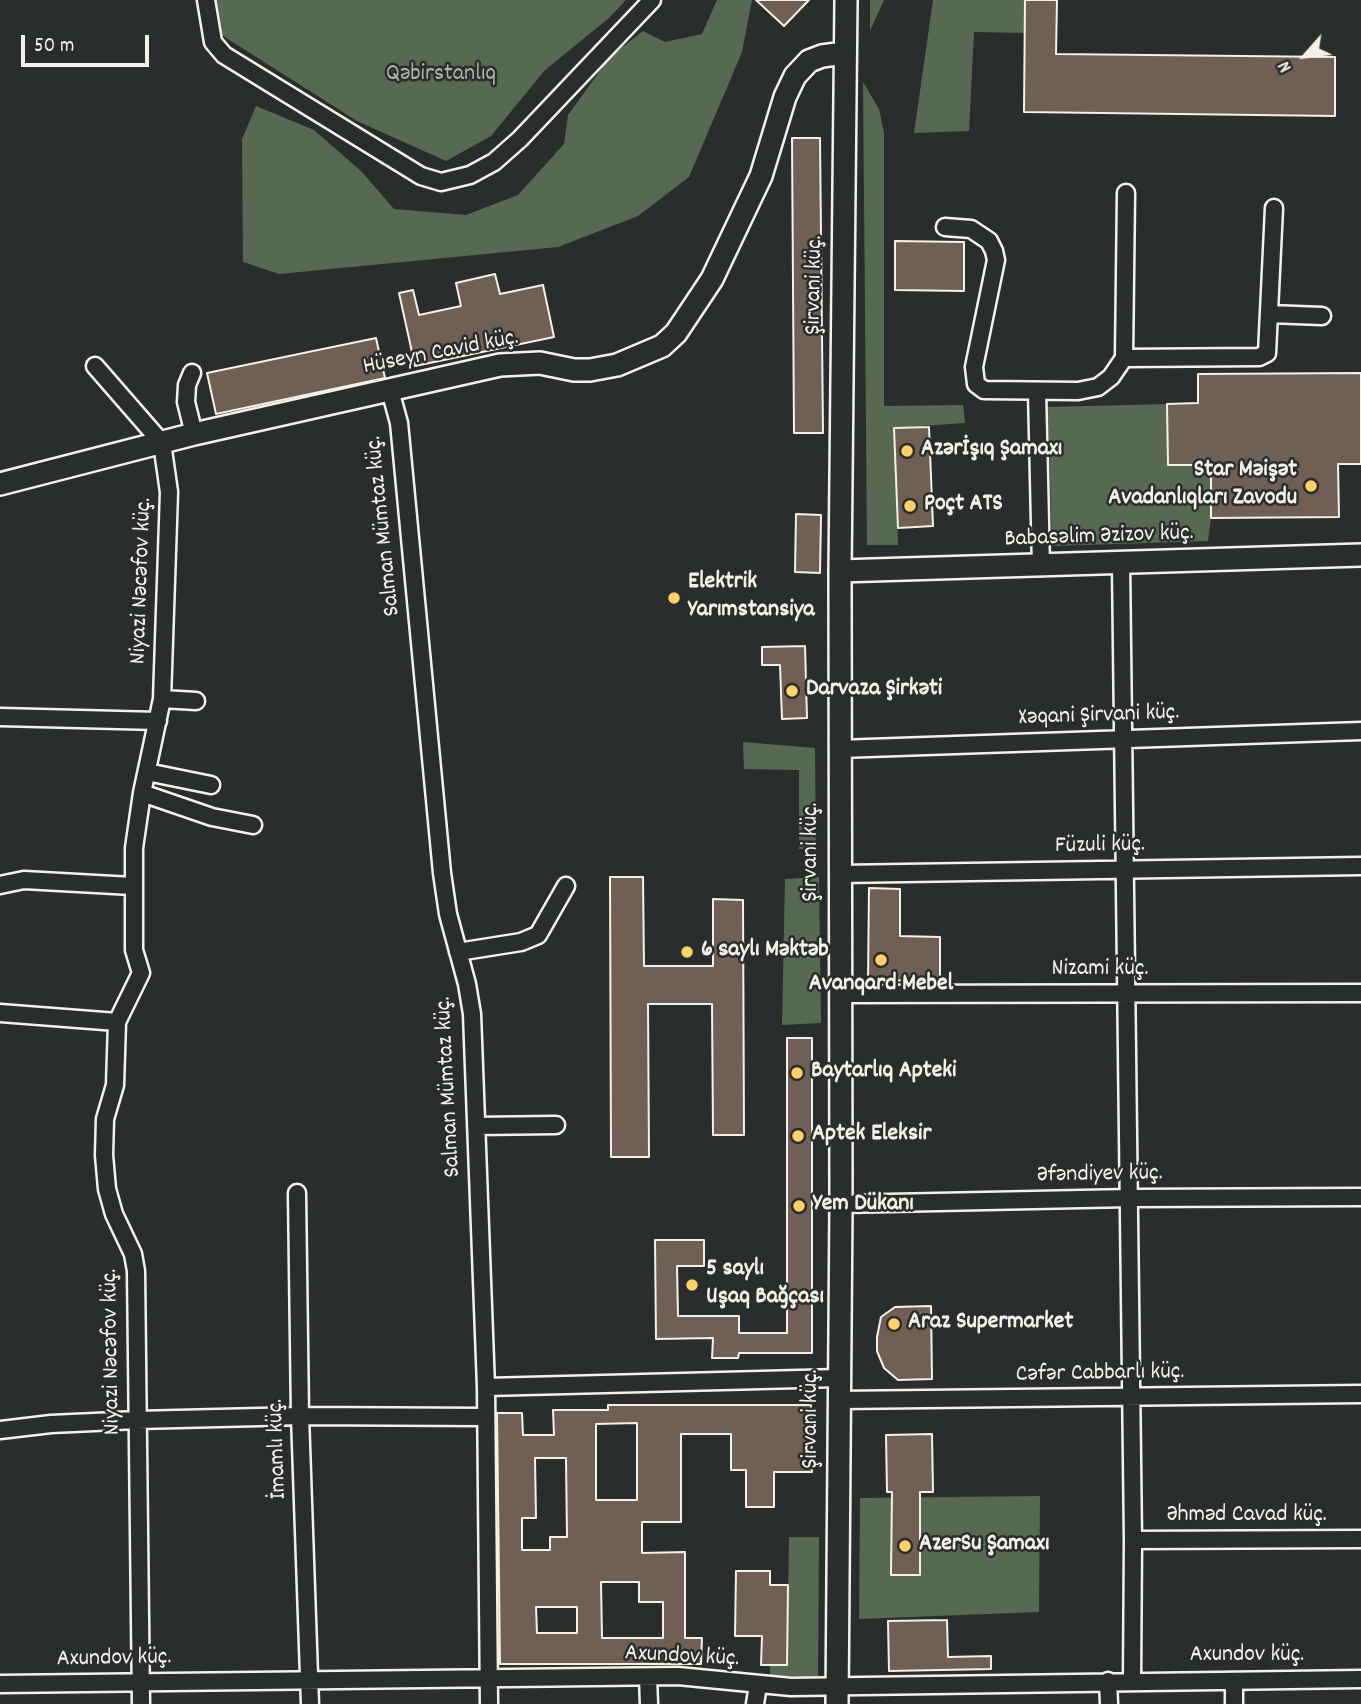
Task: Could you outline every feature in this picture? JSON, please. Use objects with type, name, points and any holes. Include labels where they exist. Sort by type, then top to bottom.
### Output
[{"type":"main road","name":"Şirvani küç.","points":[[837,1695],[841,1204],[839,749],[846,0]]},
{"type":"main road","name":"Hüseyn Cavid küç.","points":[[0,484],[194,434],[500,365],[524,363],[590,370],[617,365],[662,346],[676,333],[712,279],[761,176],[785,97],[795,76],[809,61],[844,53]]},
{"type":"main road","name":"Babasəlim Əzizov küç.","points":[[840,571],[1361,555]]},
{"type":"street","points":[[206,0],[213,42],[224,55],[421,176],[442,182],[470,176],[494,162],[520,139],[652,0]]},
{"type":"street","points":[[945,227],[971,229],[989,241],[996,260],[974,367],[976,384],[984,390],[1078,391],[1098,387],[1111,377],[1124,358],[1126,192]]},
{"type":"street","points":[[1124,358],[1259,357],[1267,353],[1274,208]]},
{"type":"street","points":[[1270,314],[1322,316]]},
{"type":"street","points":[[95,366],[162,443]]},
{"type":"street","points":[[192,373],[187,385],[186,402],[194,434]]},
{"type":"street","name":"Salman Mümtaz küç.","points":[[390,390],[402,454],[442,873],[472,1014],[485,1387],[489,1704]]},
{"type":"street","points":[[1037,391],[1041,566]]},
{"type":"street","name":"Niyazi Nəcəfov küç.","points":[[141,1704],[136,1272],[133,1254],[114,1214],[107,1189],[104,1155],[105,1119],[116,1085],[117,1022],[141,973],[134,950],[132,886],[142,793],[162,699],[169,492],[162,443]]},
{"type":"street","points":[[1121,564],[1130,1198],[1132,1681]]},
{"type":"street","points":[[162,699],[196,701]]},
{"type":"street","points":[[0,717],[158,721]]},
{"type":"street","name":"Xəqani Şirvani küç.","points":[[839,749],[1361,732]]},
{"type":"street","points":[[147,772],[211,785]]},
{"type":"street","points":[[142,793],[212,817],[253,825]]},
{"type":"street","name":"Füzuli küç.","points":[[839,874],[1361,866]]},
{"type":"street","points":[[0,886],[24,880],[132,886]]},
{"type":"street","points":[[458,952],[521,942],[538,935],[566,886]]},
{"type":"street","name":"Nizami küç.","points":[[839,995],[1361,993]]},
{"type":"street","points":[[0,1013],[117,1022]]},
{"type":"street","points":[[476,1126],[556,1125]]},
{"type":"street","name":"İmamlı küç.","points":[[297,1193],[300,1416],[310,1704]]},
{"type":"street","name":"Əfəndiyev küç.","points":[[841,1204],[1130,1198],[1361,1197]]},
{"type":"street","points":[[485,1387],[839,1378]]},
{"type":"street","name":"Cəfər Cabbarlı küç.","points":[[840,1400],[1361,1394]]},
{"type":"street","points":[[0,1430],[51,1424],[137,1420],[300,1416],[485,1417]]},
{"type":"street","name":"Əhməd Cavad küç.","points":[[1133,1540],[1361,1539]]},
{"type":"street","points":[[649,1677],[649,1704]]},
{"type":"street","name":"Axundov küç.","points":[[0,1684],[688,1677],[837,1695],[1108,1681],[1361,1679]]},
{"type":"street","points":[[1108,1681],[1109,1704]]},
{"type":"street","points":[[1234,1681],[1234,1704]]},
{"type":"street","points":[[755,1704],[758,1685]]},
{"type":"green space","name":"Qəbirstanlıq","points":[[215,0],[626,0],[609,18],[545,70],[491,136],[446,161],[357,121],[220,34]]},
{"type":"green space","points":[[717,0],[752,0],[742,52],[689,177],[638,216],[558,247],[279,274],[243,262],[242,139],[256,106],[314,130],[362,172],[394,209],[466,215],[518,195],[564,144],[568,115],[610,57],[643,31],[665,42],[702,34]]},
{"type":"green space","points":[[870,0],[884,0],[870,31]]},
{"type":"green space","points":[[933,0],[1025,0],[1025,33],[974,32],[969,131],[914,133]]},
{"type":"green space","points":[[863,82],[879,109],[884,133],[884,406],[963,405],[965,423],[894,428],[898,545],[867,545]]},
{"type":"green space","points":[[1167,404],[1168,465],[1211,465],[1208,541],[1052,546],[1048,407]]},
{"type":"green space","points":[[743,742],[815,748],[816,849],[799,849],[799,770],[744,769]]},
{"type":"green space","points":[[819,877],[821,1023],[782,1025],[785,879]]},
{"type":"green space","points":[[1040,1496],[1039,1612],[859,1619],[860,1498]]},
{"type":"green space","points":[[789,1537],[819,1537],[818,1677],[770,1677],[770,1665],[787,1665]]},
{"type":"building","points":[[756,0],[809,0],[784,26]]},
{"type":"building","points":[[1025,0],[1057,0],[1056,54],[1335,57],[1335,116],[1024,112]]},
{"type":"building","points":[[792,138],[820,138],[823,433],[794,433]]},
{"type":"building","points":[[895,241],[964,242],[964,291],[895,290]]},
{"type":"building","points":[[495,274],[500,294],[543,285],[554,337],[415,366],[399,293],[413,290],[419,315],[461,306],[456,283]]},
{"type":"building","points":[[376,338],[385,378],[216,414],[207,373]]},
{"type":"building","points":[[1361,373],[1361,464],[1338,464],[1339,517],[1211,518],[1211,465],[1168,465],[1167,404],[1198,403],[1198,374]]},
{"type":"building","points":[[929,427],[933,526],[898,528],[894,428]]},
{"type":"building","points":[[796,514],[821,515],[820,573],[795,572]]},
{"type":"building","points":[[805,646],[807,718],[782,719],[780,665],[762,665],[762,647]]},
{"type":"building","points":[[610,877],[643,877],[644,966],[713,966],[713,899],[743,900],[744,1135],[713,1135],[712,1004],[648,1004],[649,1157],[611,1157]]},
{"type":"building","points":[[869,888],[900,889],[900,936],[940,937],[940,981],[868,980]]},
{"type":"building","points":[[787,1038],[812,1038],[812,1353],[739,1353],[738,1358],[712,1358],[713,1338],[656,1339],[655,1240],[704,1240],[704,1266],[677,1266],[678,1316],[739,1316],[739,1333],[787,1333]]},
{"type":"building","points":[[931,1306],[932,1379],[898,1380],[884,1368],[877,1351],[881,1317],[895,1307]]},
{"type":"building","points":[[608,1405],[811,1405],[812,1472],[774,1472],[774,1507],[746,1507],[746,1470],[731,1470],[731,1434],[681,1434],[681,1522],[642,1522],[642,1553],[685,1552],[685,1638],[702,1638],[701,1664],[500,1664],[497,1413],[522,1413],[523,1435],[554,1435],[553,1410],[608,1410]],"holes":[[[637,1423],[637,1500],[596,1500],[596,1424]],[[535,1458],[566,1458],[567,1537],[550,1537],[550,1550],[522,1550],[522,1518],[536,1518]],[[601,1582],[639,1582],[639,1602],[663,1602],[663,1638],[602,1638]],[[536,1607],[577,1607],[577,1633],[537,1633]]]},
{"type":"building","points":[[932,1434],[933,1492],[920,1492],[920,1575],[891,1575],[892,1492],[887,1492],[886,1435]]},
{"type":"building","points":[[736,1571],[770,1571],[770,1585],[788,1585],[787,1665],[761,1665],[762,1636],[735,1636]]},
{"type":"building","points":[[947,1620],[948,1657],[991,1656],[991,1669],[889,1671],[888,1621]]},
{"type":"place","name":"Azərİşıq Şamaxı","points":[[907,451]]},
{"type":"place","name":"Star Məişət Avadanlıqları Zavodu","points":[[1311,486]]},
{"type":"place","name":"Poçt ATS","points":[[910,506]]},
{"type":"place","name":"Elektrik Yarımstansiya","points":[[674,598]]},
{"type":"place","name":"Darvaza Şirkəti","points":[[792,691]]},
{"type":"place","name":"6 saylı Məktəb","points":[[687,952]]},
{"type":"place","name":"Avanqard Mebel","points":[[881,960]]},
{"type":"place","name":"Baytarlıq Apteki","points":[[797,1073]]},
{"type":"place","name":"Aptek Eleksir","points":[[798,1136]]},
{"type":"place","name":"Yem Dükanı","points":[[799,1206]]},
{"type":"place","name":"5 saylı Uşaq Bağçası","points":[[692,1285]]},
{"type":"place","name":"Araz Supermarket","points":[[894,1324]]},
{"type":"place","name":"AzerSu Şamaxı","points":[[905,1546]]}]
